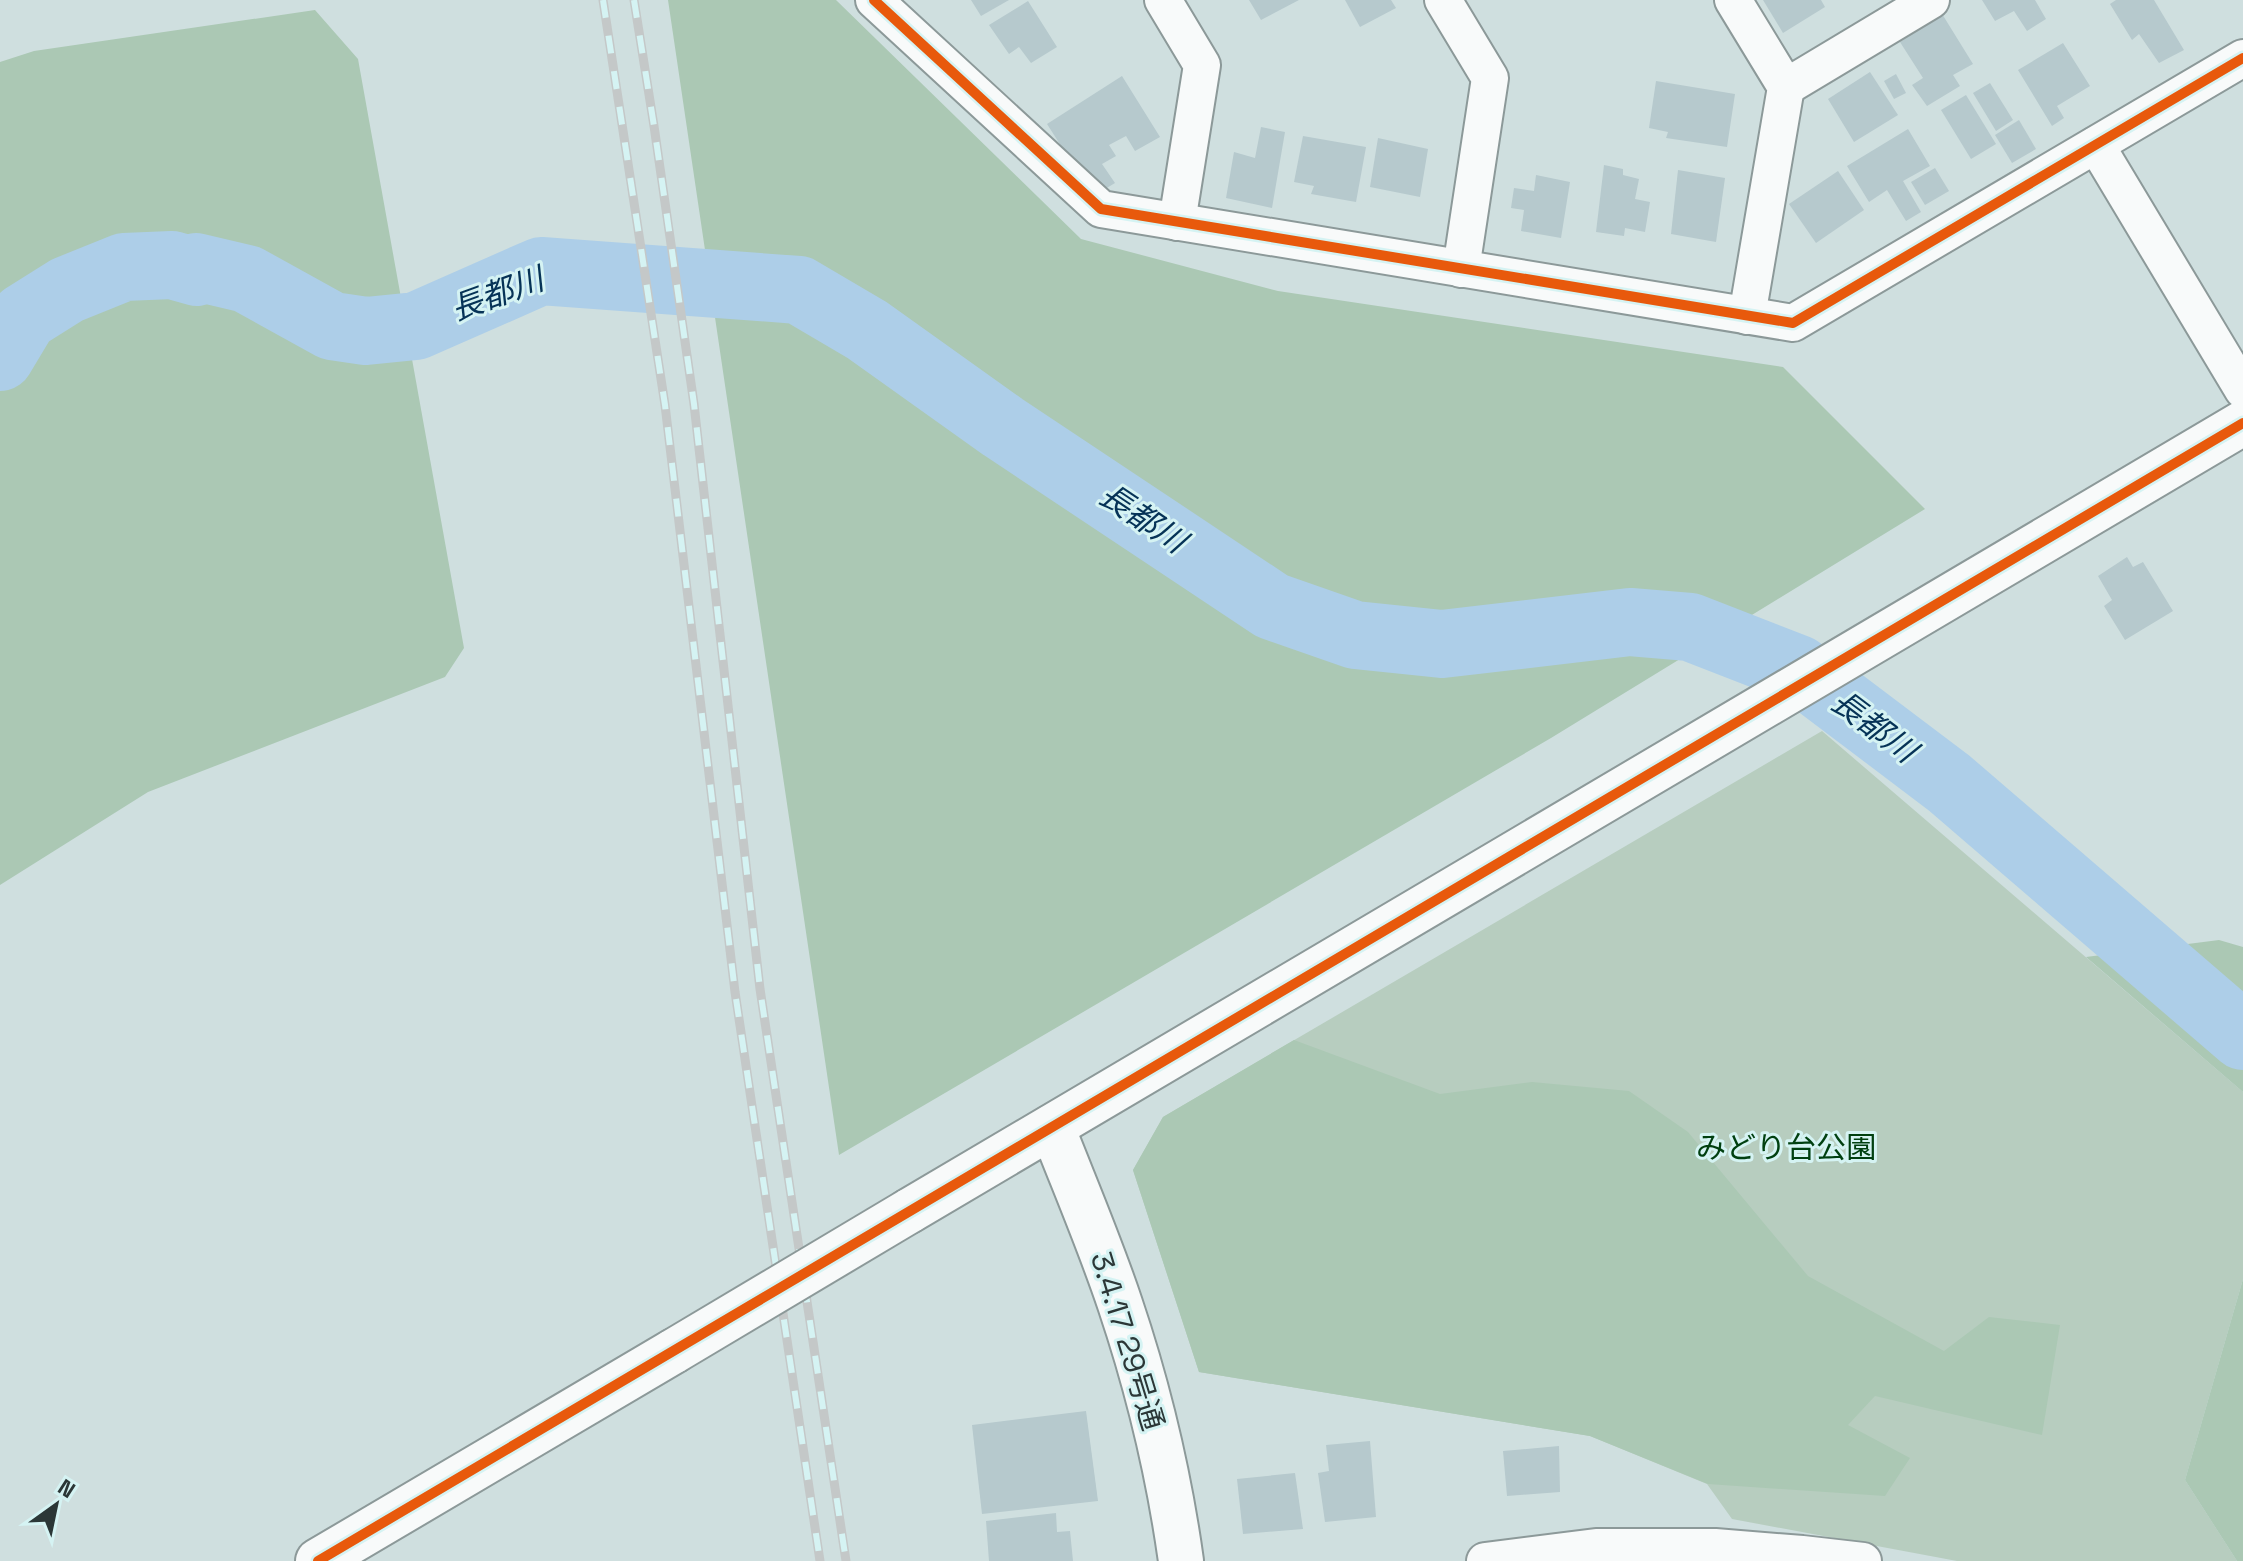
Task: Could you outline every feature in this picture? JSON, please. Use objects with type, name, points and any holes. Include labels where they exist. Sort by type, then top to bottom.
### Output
[{"type":"street","points":[[874,0],[1101,209],[1793,323],[2243,58]]},
{"type":"street","points":[[1163,0],[1202,65],[1177,222]]},
{"type":"street","points":[[1443,0],[1490,78],[1461,269]]},
{"type":"street","points":[[1733,0],[1786,87],[1747,316]]},
{"type":"street","points":[[1786,87],[1931,0]]},
{"type":"street","points":[[2096,145],[2243,390]]},
{"type":"street","points":[[318,1561],[2243,423]]},
{"type":"street","name":"3.4.17 29号通","points":[[1052,1127],[1120,1304],[1148,1399],[1181,1561]]},
{"type":"street","points":[[1485,1561],[1596,1547],[1715,1547],[1863,1561]]},
{"type":"green space","points":[[668,0],[836,0],[1081,239],[1278,291],[1783,367],[1925,509],[1551,738],[839,1155]]},
{"type":"green space","points":[[315,10],[358,59],[464,648],[445,677],[148,792],[0,885],[0,62],[34,51]]},
{"type":"green space","name":"みどり台公園","points":[[1822,731],[2243,1092],[2243,1279],[2185,1480],[2237,1561],[1957,1561],[1732,1519],[1707,1484],[1590,1436],[1199,1372],[1133,1170],[1163,1117]]},
{"type":"green space","points":[[2219,940],[2243,947],[2243,1092],[2086,957]]},
{"type":"green space","points":[[1294,1040],[1440,1094],[1532,1082],[1629,1091],[1688,1132],[1808,1276],[1944,1351],[1989,1317],[2060,1325],[2042,1435],[1875,1396],[1848,1425],[1910,1458],[1885,1496],[1708,1484],[1590,1436],[1199,1372],[1133,1170],[1163,1117]]},
{"type":"green space","points":[[2243,1279],[2243,1561],[2237,1561],[2185,1480]]},
{"type":"building","points":[[971,0],[1009,0],[981,16]]},
{"type":"building","points":[[1249,0],[1299,0],[1261,20]]},
{"type":"building","points":[[1345,0],[1391,0],[1396,8],[1360,27]]},
{"type":"building","points":[[1763,0],[1821,0],[1825,7],[1783,33]]},
{"type":"building","points":[[1982,0],[2035,0],[2046,19],[2027,31],[2014,11],[1995,21]]},
{"type":"building","points":[[2116,0],[2154,0],[2184,50],[2159,63],[2139,34],[2132,40],[2110,4]]},
{"type":"building","points":[[1028,1],[1057,47],[1031,63],[1019,47],[1009,54],[989,25]]},
{"type":"building","points":[[1939,9],[1973,64],[1953,75],[1960,86],[1927,106],[1912,85],[1923,78],[1900,42],[1912,34],[1909,28]]},
{"type":"building","points":[[2063,43],[2090,86],[2057,106],[2064,118],[2052,126],[2018,70]]},
{"type":"building","points":[[1870,72],[1898,115],[1854,142],[1828,99]]},
{"type":"building","points":[[1896,74],[1906,93],[1894,99],[1884,81]]},
{"type":"building","points":[[1122,76],[1160,137],[1135,151],[1126,136],[1109,145],[1116,156],[1102,164],[1115,183],[1100,192],[1079,174],[1047,124]]},
{"type":"building","points":[[1656,81],[1735,94],[1727,147],[1666,138],[1668,132],[1649,128]]},
{"type":"building","points":[[1990,83],[2013,120],[1996,131],[1973,93]]},
{"type":"building","points":[[1966,95],[1996,144],[1971,159],[1941,110]]},
{"type":"building","points":[[2019,120],[2036,149],[2012,163],[1995,135]]},
{"type":"building","points":[[1261,127],[1285,132],[1272,208],[1226,198],[1234,152],[1255,158]]},
{"type":"building","points":[[1908,129],[1930,166],[1903,181],[1921,212],[1906,221],[1887,190],[1869,202],[1847,166]]},
{"type":"building","points":[[1303,136],[1366,147],[1356,202],[1311,194],[1314,186],[1294,182]]},
{"type":"building","points":[[1378,138],[1428,149],[1420,197],[1370,187]]},
{"type":"building","points":[[1604,165],[1623,169],[1623,175],[1639,179],[1635,199],[1650,202],[1645,232],[1625,228],[1624,236],[1596,232]]},
{"type":"building","points":[[1935,168],[1949,191],[1925,205],[1911,182]]},
{"type":"building","points":[[1678,170],[1725,178],[1716,242],[1671,234]]},
{"type":"building","points":[[1838,171],[1864,210],[1816,243],[1789,204]]},
{"type":"building","points":[[1536,175],[1570,182],[1561,238],[1521,231],[1524,210],[1511,208],[1514,188],[1534,191]]},
{"type":"building","points":[[2127,557],[2133,567],[2143,562],[2173,611],[2125,640],[2104,606],[2112,600],[2098,576]]},
{"type":"building","points":[[1086,1411],[1098,1501],[982,1514],[972,1425]]},
{"type":"building","points":[[1370,1441],[1376,1517],[1325,1522],[1318,1473],[1329,1471],[1326,1445]]},
{"type":"building","points":[[1559,1446],[1560,1492],[1507,1496],[1503,1451]]},
{"type":"building","points":[[1295,1473],[1303,1529],[1243,1534],[1237,1479]]},
{"type":"building","points":[[1056,1513],[1057,1532],[1070,1531],[1073,1561],[989,1561],[986,1521]]},
{"type":"waterway","name":"長都川","points":[[0,357],[24,317],[67,290],[124,267],[172,265],[197,272],[196,267],[247,279],[332,326],[366,331],[416,326],[541,271],[799,290],[867,330],[1003,427],[1272,606],[1355,635],[1442,644],[1630,622],[1690,627],[1798,669],[1949,783],[2243,1036]]},
{"type":"railway","points":[[603,0],[665,405],[735,992],[820,1561]]},
{"type":"railway","points":[[634,0],[694,404],[760,989],[846,1561]]},
{"type":"cycle path","points":[[874,0],[1101,209],[1793,323],[2243,58]]},
{"type":"cycle path","points":[[318,1561],[2243,423]]}]
